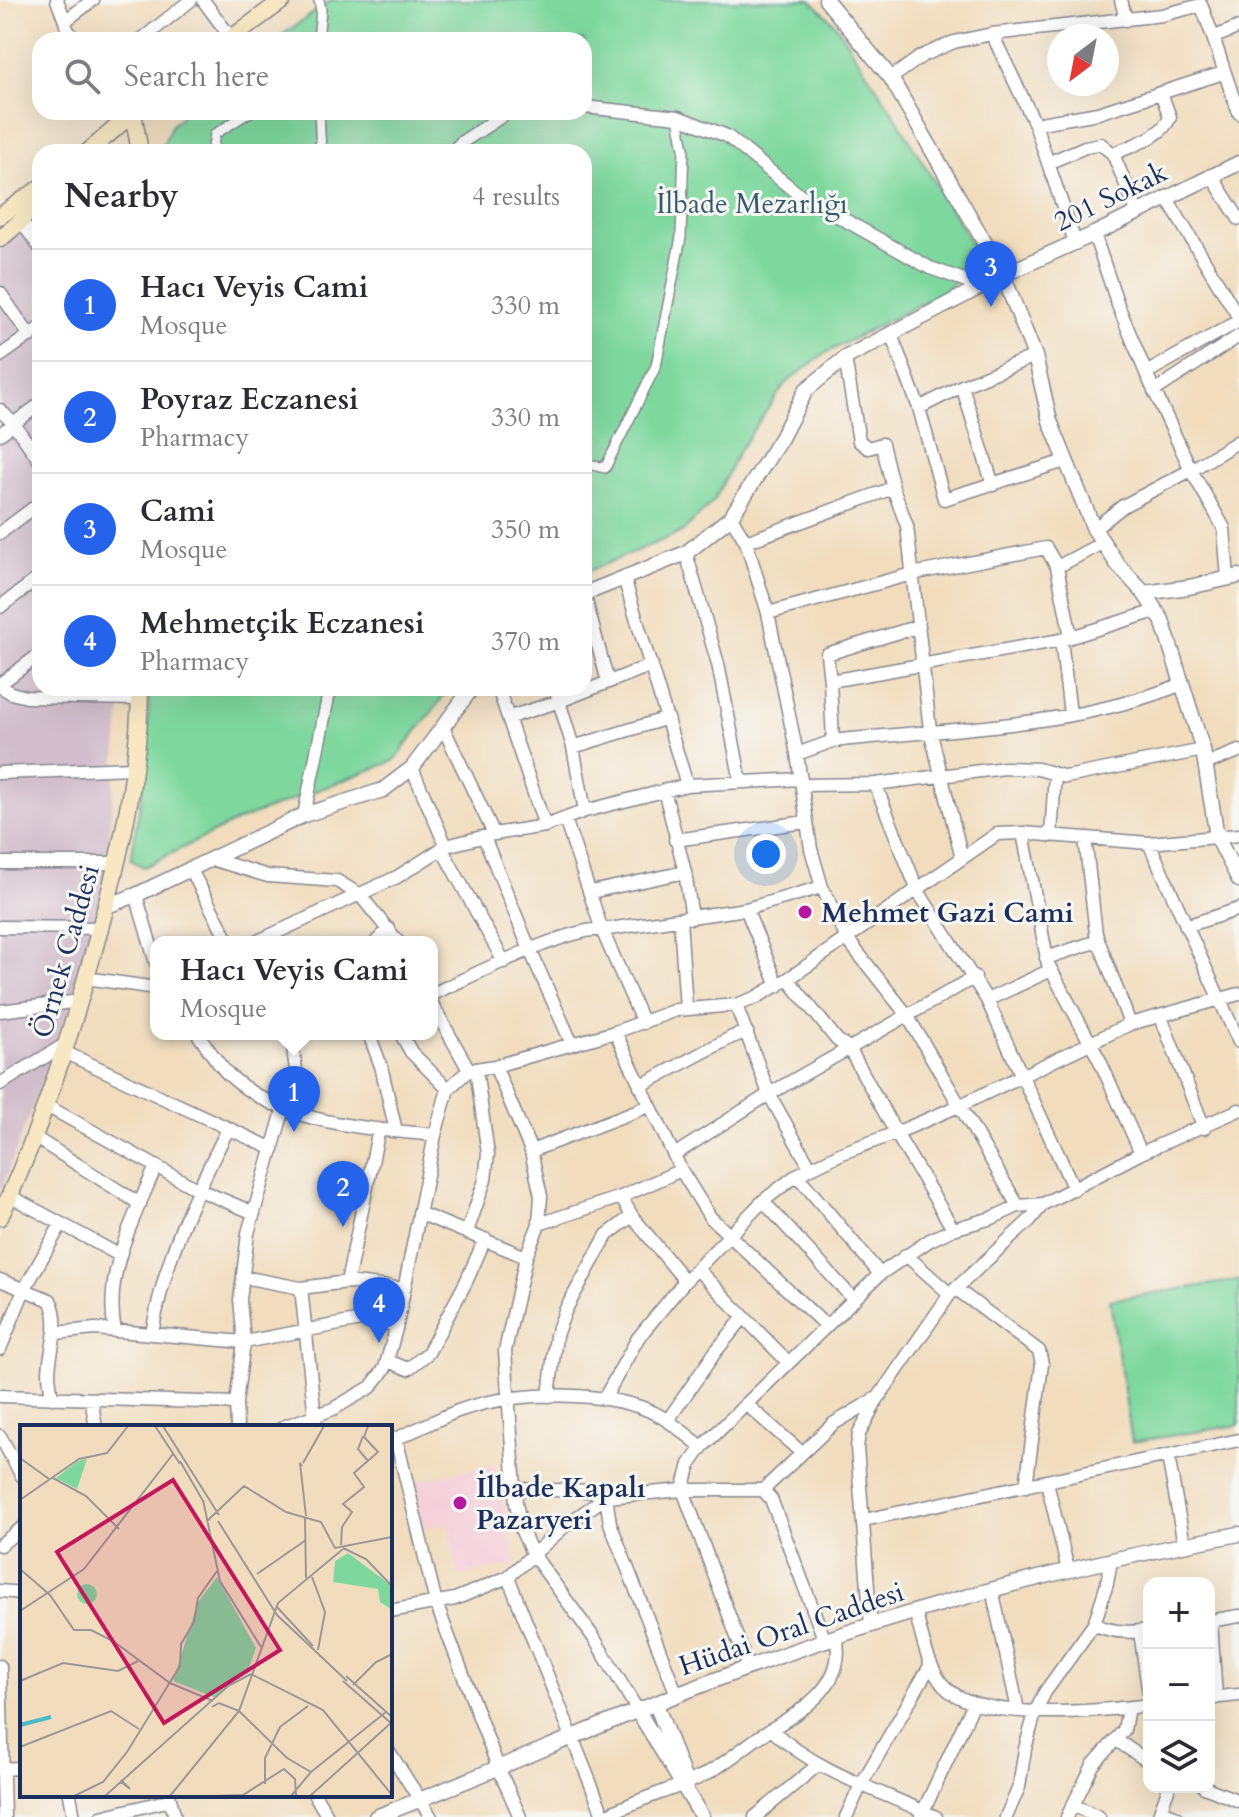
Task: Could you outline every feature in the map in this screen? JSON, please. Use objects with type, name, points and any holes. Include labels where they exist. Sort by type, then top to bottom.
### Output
[{"type":"main road","points":[[240,32],[283,0]]},
{"type":"main road","points":[[97,144],[125,120]]},
{"type":"main road","points":[[135,120],[139,144]]},
{"type":"main road","points":[[0,206],[31,199]]},
{"type":"main road","points":[[0,216],[31,199]]},
{"type":"main road","points":[[0,239],[21,221],[31,199]]},
{"type":"main road","name":"Örnek Caddesi","points":[[0,1217],[34,1137],[65,1048],[107,906],[128,819],[140,696]]},
{"type":"street","points":[[57,0],[69,30],[93,0]]},
{"type":"street","points":[[151,32],[191,0]]},
{"type":"street","points":[[203,0],[225,32]]},
{"type":"street","points":[[319,0],[319,32]]},
{"type":"street","points":[[826,0],[891,78],[1003,275],[1035,356],[1050,421],[1094,529],[1162,620],[1204,757],[1217,837],[1239,880]]},
{"type":"street","points":[[1121,0],[1126,20]]},
{"type":"street","points":[[891,78],[922,56],[954,42],[992,34],[1126,20],[1203,2],[1223,73],[1239,113]]},
{"type":"street","points":[[1215,37],[1239,27]]},
{"type":"street","points":[[992,34],[1035,124],[1075,242]]},
{"type":"street","points":[[1035,124],[1098,113],[1223,73]]},
{"type":"street","points":[[1113,154],[1167,126],[1170,117],[1161,93]]},
{"type":"street","points":[[592,108],[678,117],[727,136],[797,193],[930,268],[981,286]]},
{"type":"street","points":[[592,465],[605,468],[656,366],[681,237],[684,149],[678,117]]},
{"type":"street","points":[[213,144],[215,134],[237,120]]},
{"type":"street","points":[[319,120],[321,144]]},
{"type":"street","points":[[460,144],[496,120]]},
{"type":"street","points":[[1048,163],[1085,147],[1101,144],[1113,154],[1137,211]]},
{"type":"street","name":"201 Sokak","points":[[592,591],[686,553],[731,517],[781,438],[806,390],[845,358],[1003,275],[1239,163]]},
{"type":"street","points":[[1211,175],[1239,219]]},
{"type":"street","points":[[1146,373],[1239,320],[1166,197]]},
{"type":"street","points":[[21,221],[32,237]]},
{"type":"street","points":[[1094,234],[1146,373],[1191,470],[1224,528],[1234,577],[1144,593]]},
{"type":"street","points":[[0,293],[32,329]]},
{"type":"street","points":[[0,356],[32,334]]},
{"type":"street","points":[[891,334],[919,408],[944,499],[1065,461]]},
{"type":"street","points":[[1154,391],[1239,336]]},
{"type":"street","points":[[919,408],[962,386],[1035,356]]},
{"type":"street","points":[[845,358],[859,441],[868,448],[882,444],[907,526],[930,730],[962,858]]},
{"type":"street","points":[[962,386],[993,485]]},
{"type":"street","points":[[0,410],[32,450]]},
{"type":"street","points":[[0,434],[32,410]]},
{"type":"street","points":[[1094,529],[1123,506],[1239,441]]},
{"type":"street","points":[[746,542],[893,488]]},
{"type":"street","points":[[0,533],[32,509]]},
{"type":"street","points":[[731,517],[746,542],[768,613],[797,754],[806,822],[822,887],[847,939],[907,1015],[1018,1206]]},
{"type":"street","points":[[1224,528],[1239,529]]},
{"type":"street","points":[[1057,567],[1104,542]]},
{"type":"street","points":[[768,613],[912,574],[1046,548],[1057,567],[1066,638],[1070,714]]},
{"type":"street","points":[[686,553],[718,664],[741,782]]},
{"type":"street","points":[[624,578],[687,785]]},
{"type":"street","points":[[0,607],[32,583]]},
{"type":"street","points":[[830,681],[1066,638],[1156,611]]},
{"type":"street","points":[[592,623],[608,682]]},
{"type":"street","points":[[833,741],[827,654],[919,626]]},
{"type":"street","points":[[32,660],[0,685],[11,693],[27,697],[55,696]]},
{"type":"street","points":[[592,688],[652,665]]},
{"type":"street","points":[[797,754],[833,741],[1070,714],[1143,699],[1182,684]]},
{"type":"street","points":[[304,815],[328,696]]},
{"type":"street","points":[[107,906],[304,815],[383,790],[412,768],[466,696]]},
{"type":"street","points":[[501,696],[545,826]]},
{"type":"street","points":[[558,696],[573,747],[585,811]]},
{"type":"street","points":[[510,717],[573,696]]},
{"type":"street","points":[[573,747],[668,718]]},
{"type":"street","points":[[443,727],[489,835],[530,950],[572,1044]]},
{"type":"street","points":[[269,936],[397,877],[444,848],[489,835],[545,826],[585,811],[687,785],[741,782],[875,784],[1005,768],[1038,769],[1066,777],[1239,751]]},
{"type":"street","points":[[0,773],[133,768]]},
{"type":"street","points":[[412,768],[444,848],[504,962]]},
{"type":"street","points":[[1051,836],[1055,774]]},
{"type":"street","points":[[875,784],[918,891],[975,977],[1074,1189]]},
{"type":"street","points":[[664,790],[685,872],[686,1009]]},
{"type":"street","points":[[565,819],[602,930],[643,1023]]},
{"type":"street","points":[[675,840],[806,822]]},
{"type":"street","points":[[296,1425],[316,1422],[371,1387],[385,1368],[397,1325],[435,1135],[448,1089],[472,1070],[615,1032],[676,1010],[736,1005],[783,983],[997,834],[1023,833],[1149,843],[1239,835]]},
{"type":"street","points":[[1023,833],[1048,964],[1100,1061],[1141,1153]]},
{"type":"street","points":[[1085,838],[1098,941],[1130,1024]]},
{"type":"street","points":[[1149,843],[1239,1042]]},
{"type":"street","points":[[211,859],[268,876],[337,881],[360,895],[394,936]]},
{"type":"street","points":[[0,863],[117,863]]},
{"type":"street","points":[[190,868],[226,936]]},
{"type":"street","points":[[591,892],[685,872]]},
{"type":"street","points":[[438,991],[530,950],[591,929],[746,909],[822,887]]},
{"type":"street","points":[[136,895],[150,943]]},
{"type":"street","points":[[746,909],[783,983],[837,1040],[849,1048],[953,1229]]},
{"type":"street","points":[[1186,926],[1239,909]]},
{"type":"street","points":[[0,927],[100,928]]},
{"type":"street","points":[[382,936],[389,929]]},
{"type":"street","points":[[987,1000],[1048,964],[1098,941]]},
{"type":"street","points":[[674,1155],[769,1094],[975,977]]},
{"type":"street","points":[[86,978],[150,987]]},
{"type":"street","points":[[604,1399],[638,1338],[685,1281],[763,1201],[797,1175],[961,1105],[1022,1073],[1130,1024],[1239,994]]},
{"type":"street","points":[[0,1011],[80,1001]]},
{"type":"street","points":[[736,1005],[769,1094],[810,1167]]},
{"type":"street","points":[[438,1014],[472,1070],[488,1154],[485,1180],[467,1232]]},
{"type":"street","points":[[1161,1017],[1204,1128]]},
{"type":"street","points":[[615,1032],[681,1170],[710,1217],[826,1326]]},
{"type":"street","points":[[640,1086],[747,1032]]},
{"type":"street","points":[[203,1040],[228,1074],[265,1100],[308,1117],[435,1135]]},
{"type":"street","points":[[237,1425],[236,1403],[244,1342],[240,1300],[248,1233],[273,1149],[290,1110],[296,1070],[292,1040]]},
{"type":"street","points":[[371,1040],[381,1066],[396,1131]]},
{"type":"street","points":[[404,1040],[411,1052],[448,1089]]},
{"type":"street","points":[[0,1084],[65,1048],[273,1149]]},
{"type":"street","points":[[495,1066],[531,1151],[541,1196],[539,1224],[526,1257],[505,1351],[521,1529],[532,1553],[594,1638],[702,1817]]},
{"type":"street","points":[[45,1105],[197,1189],[254,1213]]},
{"type":"street","points":[[531,1151],[649,1106]]},
{"type":"street","points":[[748,1667],[683,1490],[690,1464],[702,1447],[880,1274],[906,1255],[953,1229],[992,1218],[1018,1206],[1043,1204],[1141,1153],[1204,1128],[1239,1110]]},
{"type":"street","points":[[152,1334],[168,1260],[197,1189],[228,1129]]},
{"type":"street","points":[[347,1282],[379,1129]]},
{"type":"street","points":[[34,1137],[140,1204]]},
{"type":"street","points":[[115,1331],[110,1309],[119,1255],[156,1166]]},
{"type":"street","points":[[539,1224],[621,1197],[681,1170]]},
{"type":"street","points":[[797,1175],[880,1274]]},
{"type":"street","points":[[10,1196],[119,1255]]},
{"type":"street","points":[[621,1197],[632,1216],[685,1281]]},
{"type":"street","points":[[763,1201],[854,1300]]},
{"type":"street","points":[[871,1626],[857,1447],[859,1434],[878,1398],[952,1291],[1030,1220],[1043,1204]]},
{"type":"street","points":[[419,1213],[526,1257]]},
{"type":"street","points":[[549,1396],[556,1335],[566,1309],[607,1235],[632,1216]]},
{"type":"street","points":[[0,1349],[24,1290],[61,1224]]},
{"type":"street","points":[[388,1361],[408,1369],[428,1353],[485,1239]]},
{"type":"street","points":[[906,1255],[1039,1351],[1042,1364],[1026,1486]]},
{"type":"street","points":[[697,1269],[788,1362]]},
{"type":"street","points":[[243,1277],[301,1288],[347,1282],[404,1289]]},
{"type":"street","points":[[0,1280],[50,1300],[54,1307],[56,1333],[49,1373],[52,1398]]},
{"type":"street","points":[[301,1288],[316,1422]]},
{"type":"street","points":[[668,1420],[744,1317]]},
{"type":"street","points":[[56,1333],[95,1329],[244,1342],[361,1320],[397,1325]]},
{"type":"street","points":[[0,1396],[149,1398],[236,1403]]},
{"type":"street","points":[[520,1817],[436,1603],[393,1440],[460,1410],[508,1399],[549,1396],[604,1399],[641,1407],[668,1420],[702,1447]]},
{"type":"street","points":[[515,1489],[590,1491],[606,1497],[683,1490],[763,1490],[833,1424],[878,1398]]},
{"type":"street","points":[[91,1399],[96,1425]]},
{"type":"street","points":[[746,1404],[802,1453]]},
{"type":"street","points":[[0,1436],[20,1472]]},
{"type":"street","points":[[864,1520],[1239,1440]]},
{"type":"street","points":[[1168,1456],[1184,1544]]},
{"type":"street","points":[[1047,1482],[1068,1570]]},
{"type":"street","points":[[508,1577],[604,1817],[621,1807],[702,1777],[811,1704],[826,1685],[839,1649],[830,1638],[771,1499],[763,1490]]},
{"type":"street","points":[[392,1611],[473,1593],[508,1577],[566,1525],[606,1497]]},
{"type":"street","points":[[606,1497],[610,1523],[677,1695]]},
{"type":"street","points":[[0,1545],[20,1530]]},
{"type":"street","name":"Hüdai Oral Caddesi","points":[[376,1817],[748,1667],[830,1638],[992,1589],[1111,1560],[1239,1534]]},
{"type":"street","points":[[1006,1817],[1019,1787],[1035,1713],[1045,1692],[1094,1624],[1111,1560]]},
{"type":"street","points":[[992,1589],[1018,1710]]},
{"type":"street","points":[[0,1591],[20,1593]]},
{"type":"street","points":[[915,1611],[931,1664],[944,1685],[956,1695],[974,1703],[1035,1713],[1143,1706]]},
{"type":"street","points":[[1215,1620],[1239,1616]]},
{"type":"street","points":[[1094,1624],[1104,1630],[1143,1631]]},
{"type":"street","points":[[846,1817],[862,1783],[931,1664]]},
{"type":"street","points":[[0,1666],[4,1817]]},
{"type":"street","points":[[1215,1698],[1239,1695]]},
{"type":"street","points":[[771,1729],[792,1748],[819,1764],[927,1815],[974,1703]]},
{"type":"street","points":[[656,1704],[682,1769],[684,1784]]},
{"type":"street","points":[[1099,1817],[1070,1811],[1093,1765],[1124,1730],[1128,1708]]},
{"type":"street","points":[[1116,1740],[1143,1758]]},
{"type":"street","points":[[392,1756],[431,1817]]},
{"type":"street","points":[[755,1817],[819,1764]]},
{"type":"street","points":[[1215,1791],[1239,1801]]},
{"type":"street","points":[[1167,1793],[1160,1814],[1177,1817]]},
{"type":"street","points":[[70,1797],[74,1817]]},
{"type":"street","points":[[101,1817],[170,1797],[175,1817]]},
{"type":"street","points":[[316,1797],[328,1817]]},
{"type":"shaded area","points":[[32,200],[32,696],[122,696],[100,928],[0,1193],[0,227]]},
{"type":"shaded area","name":"İlbade Kapalı Pazaryeri","points":[[495,1464],[516,1564],[458,1576],[448,1523],[423,1528],[413,1482]]},
{"type":"green space","name":"İlbade Mezarlığı","points":[[332,0],[811,0],[835,24],[896,117],[975,250],[963,276],[937,295],[824,354],[785,384],[738,452],[714,501],[682,532],[592,570],[592,144],[163,144],[177,120],[592,120],[592,32],[286,32]]},
{"type":"green space","points":[[149,696],[444,696],[394,761],[237,821],[144,867],[131,860],[147,760]]},
{"type":"green space","points":[[1239,1280],[1239,1425],[1132,1442],[1110,1300]]},
{"type":"place","name":"Cami","points":[[991,307]]},
{"type":"place","name":"Mehmet Gazi Cami","points":[[805,912]]},
{"type":"place","name":"Hacı Veyis Cami","points":[[294,1132]]},
{"type":"place","name":"Poyraz Eczanesi","points":[[343,1227]]},
{"type":"place","name":"Mehmetçik Eczanesi","points":[[379,1343]]},
{"type":"place","name":"İlbade Kapalı Pazaryeri","points":[[460,1503]]}]
